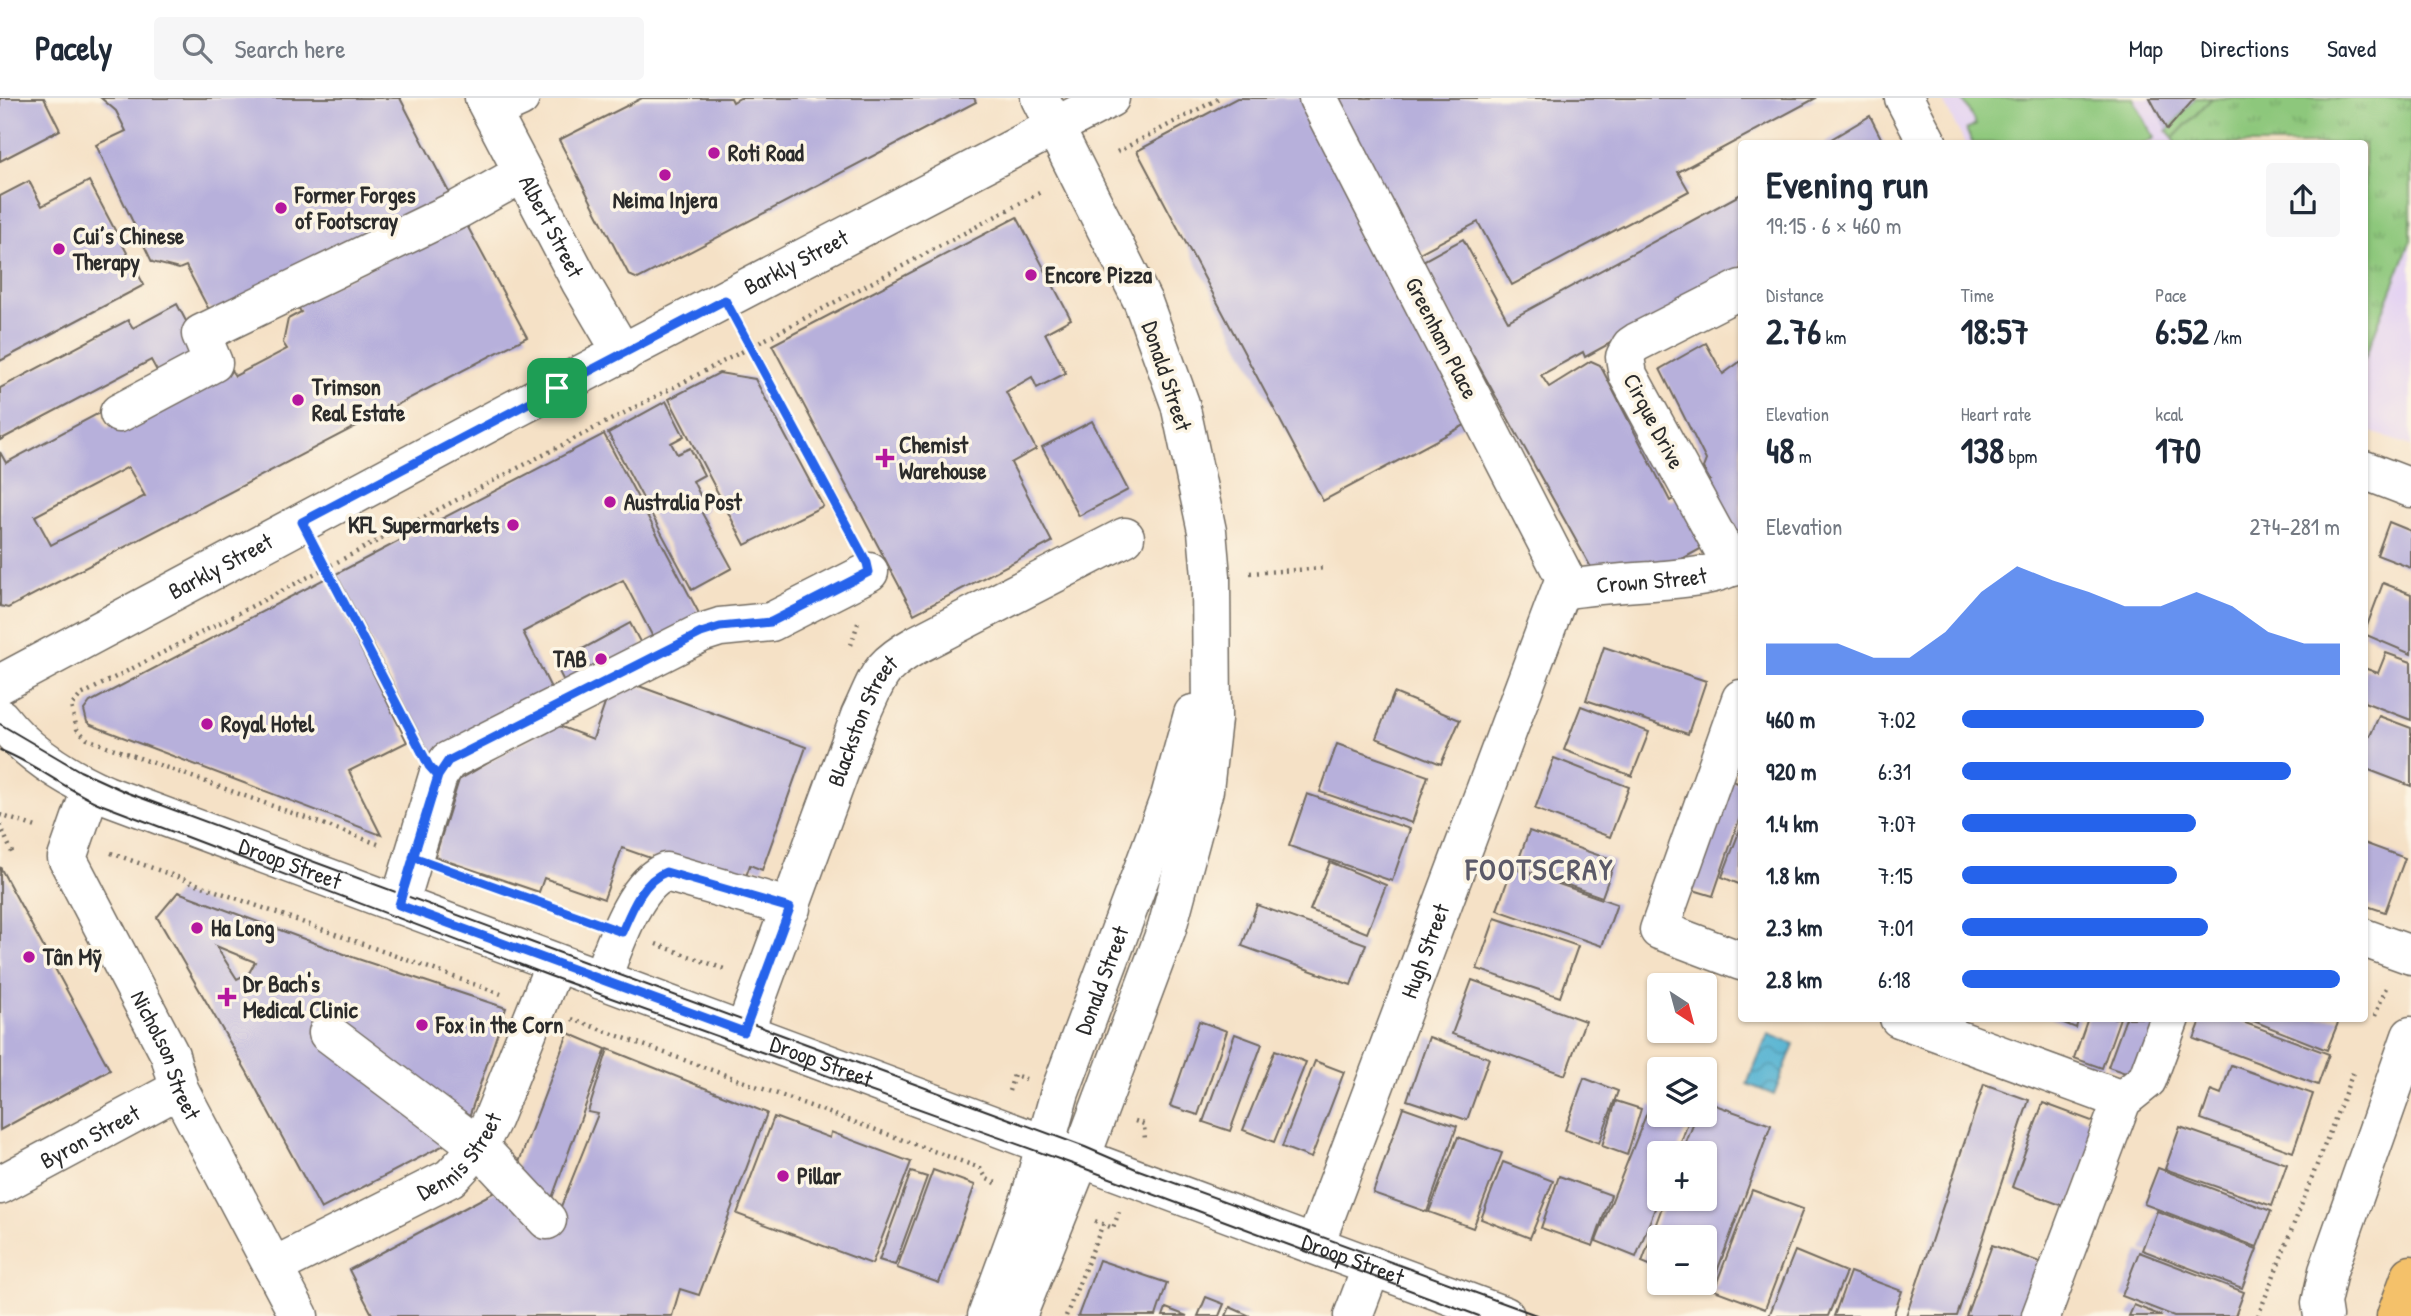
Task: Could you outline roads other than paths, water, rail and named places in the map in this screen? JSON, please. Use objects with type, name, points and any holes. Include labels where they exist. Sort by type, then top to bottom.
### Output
[{"type":"highway","points":[[2396,1316],[2411,1275]]},
{"type":"street","name":"Barkly Street","points":[[0,684],[725,300],[1048,113],[1110,98]]},
{"type":"street","name":"Greenham Place","points":[[1318,98],[1563,584]]},
{"type":"street","points":[[1904,98],[1926,140]]},
{"type":"street","name":"Albert Street","points":[[498,102],[523,173],[580,281],[623,354]]},
{"type":"street","name":"Donald Street","points":[[1017,1316],[1163,941],[1200,809],[1212,719],[1211,576],[1203,506],[1180,404],[1143,302],[1048,113]]},
{"type":"street","points":[[119,414],[213,363],[201,334],[459,209],[523,173]]},
{"type":"street","name":"Cirque Drive","points":[[1737,565],[1628,375],[1625,357],[1631,346],[1637,342],[1738,291]]},
{"type":"street","points":[[2368,478],[2411,488]]},
{"type":"street","name":"Blackston Street","points":[[744,1032],[860,716],[885,666],[918,644],[1125,537]]},
{"type":"street","name":"Crown Street","points":[[1563,584],[1592,585],[1701,577],[1737,565]]},
{"type":"street","points":[[399,905],[438,776],[448,761],[701,633],[720,627],[771,622],[869,572]]},
{"type":"street","name":"Hugh Street","points":[[1315,1244],[1563,584]]},
{"type":"street","name":"Donald Street","points":[[987,1316],[1031,1196],[1060,1092],[1170,797],[1210,644]]},
{"type":"street","points":[[1738,711],[1659,930],[1738,960]]},
{"type":"street","name":"Droop Street","points":[[0,718],[23,745],[39,758],[92,789],[1505,1316]]},
{"type":"street","name":"Nicholson Street","points":[[92,789],[67,858],[170,1055],[179,1088],[299,1316]]},
{"type":"street","points":[[601,980],[631,911],[647,886],[658,875],[666,872],[790,908]]},
{"type":"street","points":[[2368,941],[2400,968]]},
{"type":"street","name":"Dennis Street","points":[[273,1267],[450,1178],[467,1162],[493,1118],[555,962]]},
{"type":"street","points":[[1910,1022],[2122,1100]]},
{"type":"street","points":[[2041,1316],[2122,1100],[2147,1080],[2169,1022]]},
{"type":"street","points":[[328,1034],[478,1146],[547,1220]]},
{"type":"street","points":[[2309,1316],[2328,1271],[2411,1036]]},
{"type":"street","name":"Byron Street","points":[[0,1185],[179,1088]]},
{"type":"street","points":[[1353,1316],[1372,1266]]},
{"type":"street","points":[[2323,1316],[2323,1292],[2328,1271]]},
{"type":"water","points":[[1768,1034],[1794,1044],[1774,1095],[1747,1084]]},
{"type":"tram line","points":[[0,724],[80,771],[128,793],[1085,1147],[1136,1169],[1539,1316]]},
{"type":"tram line","points":[[0,750],[100,804],[550,976],[1078,1166],[1479,1316]]},
{"type":"place","name":"Roti Road","points":[[714,153]]},
{"type":"place","name":"Neima Injera","points":[[665,175]]},
{"type":"place","name":"Former Forges of Footscray","points":[[281,208]]},
{"type":"place","name":"Cui’s Chinese Therapy","points":[[59,249]]},
{"type":"place","name":"Encore Pizza","points":[[1031,275]]},
{"type":"place","name":"Trimson Real Estate","points":[[298,400]]},
{"type":"place","name":"Chemist Warehouse","points":[[885,458]]},
{"type":"place","name":"Australia Post","points":[[610,502]]},
{"type":"place","name":"KFL Supermarkets","points":[[513,525]]},
{"type":"place","name":"TAB","points":[[601,659]]},
{"type":"place","name":"Royal Hotel","points":[[207,724]]},
{"type":"place","name":"Ha Long","points":[[197,928]]},
{"type":"place","name":"Tân Mỹ","points":[[29,957]]},
{"type":"place","name":"Dr Bach's Medical Clinic","points":[[227,997]]},
{"type":"place","name":"Fox in the Corn","points":[[422,1025]]},
{"type":"place","name":"Pillar","points":[[783,1176]]},
{"type":"district","name":"FOOTSCRAY","points":[[1540,870]]}]
